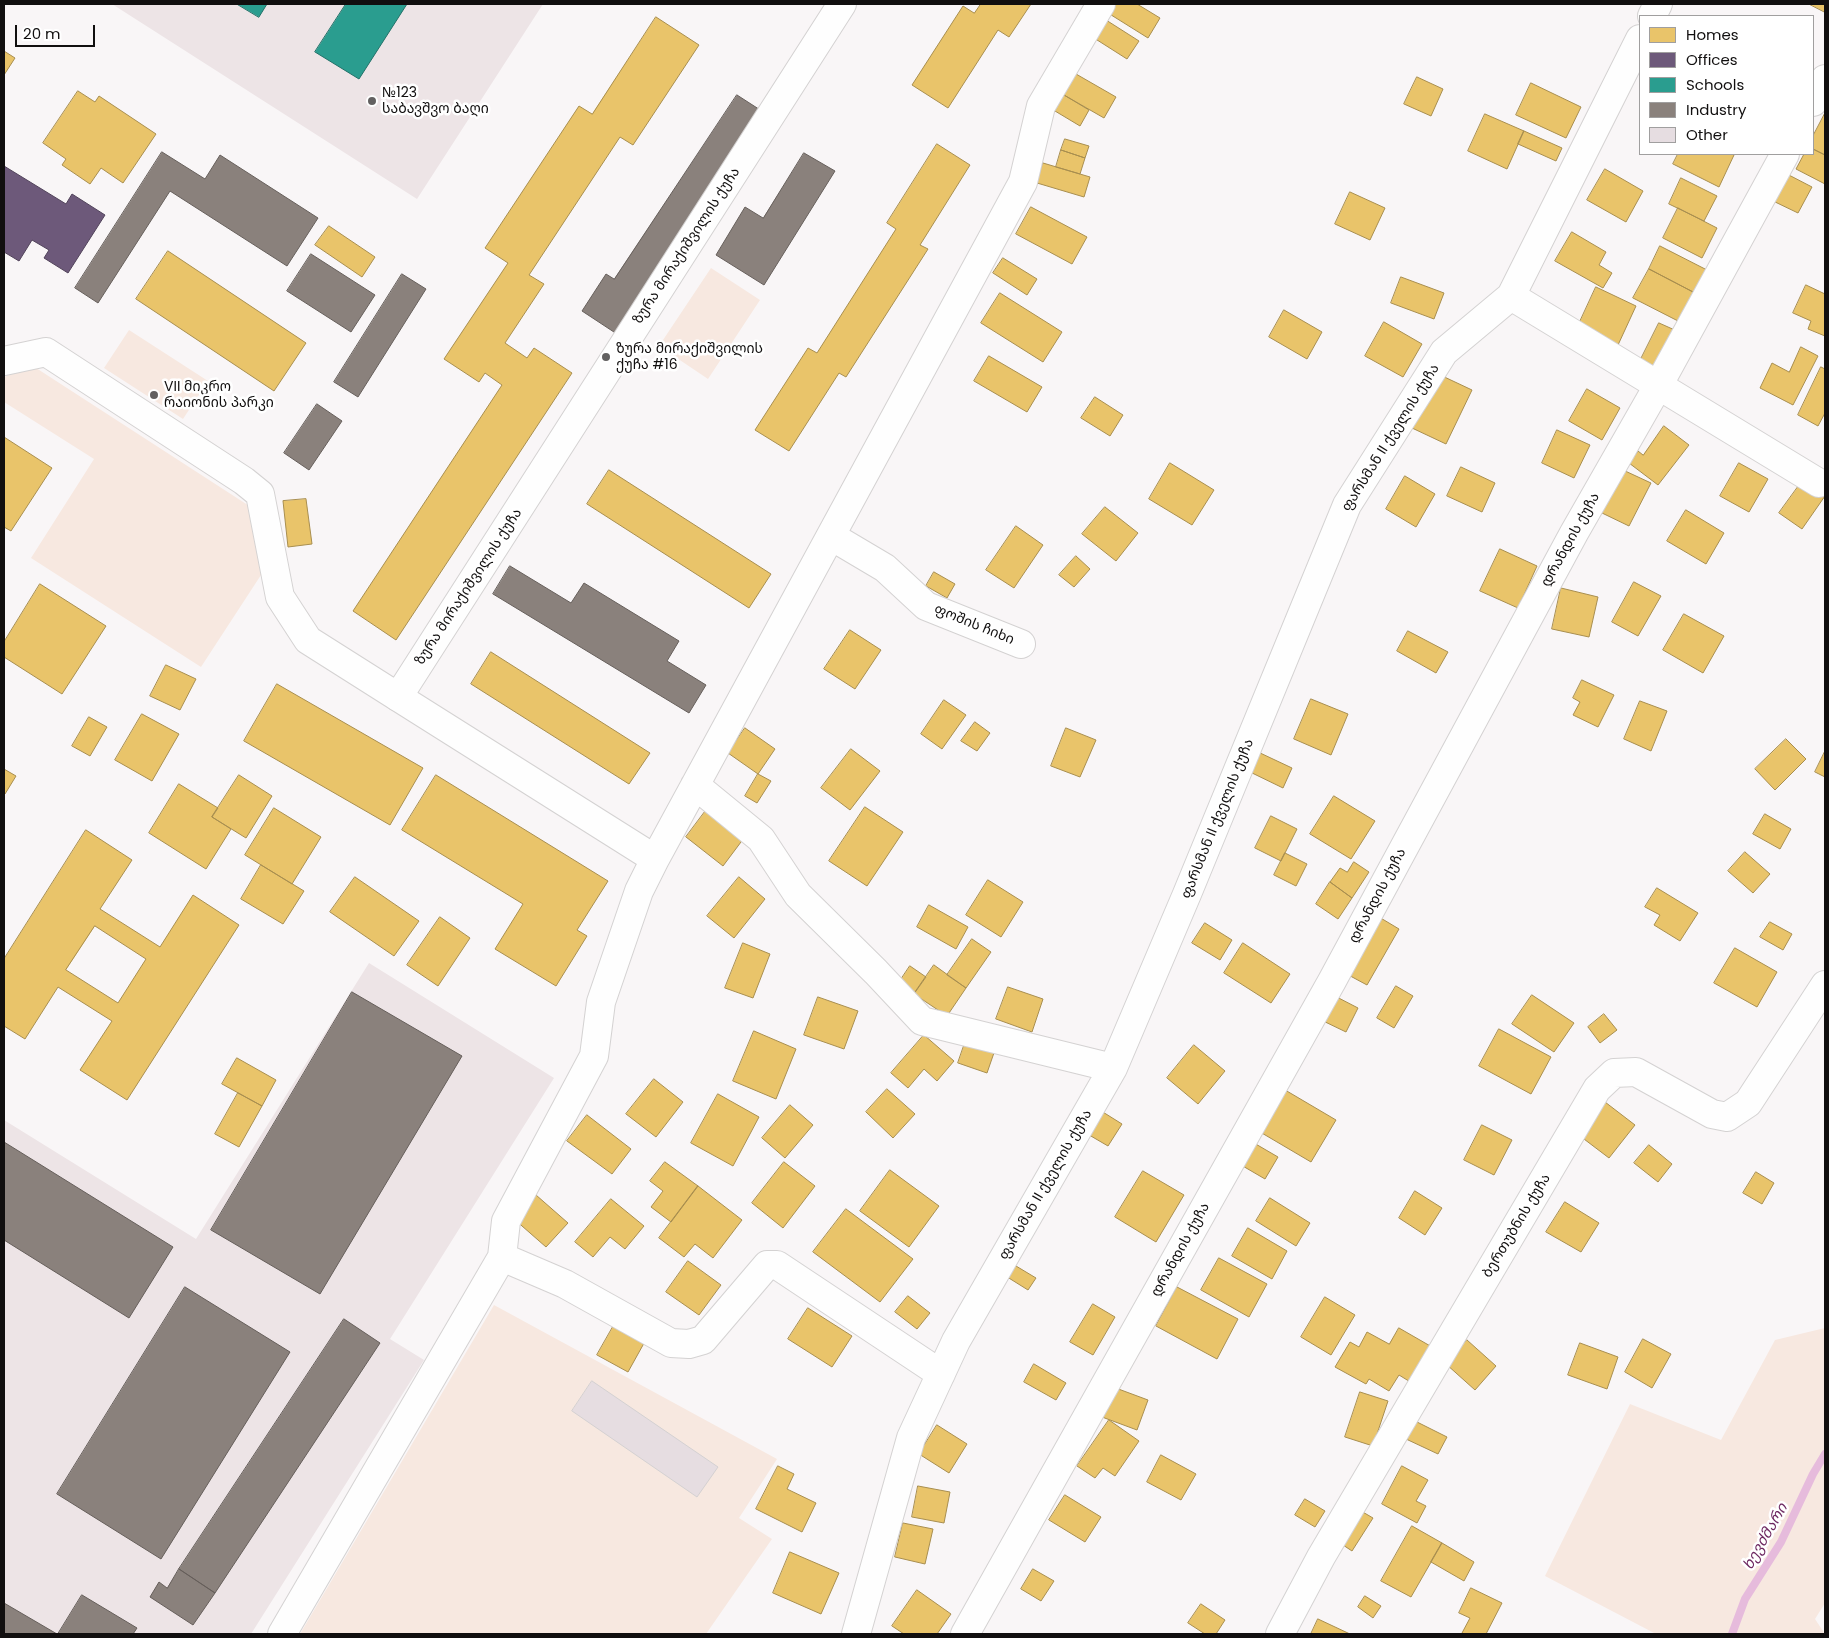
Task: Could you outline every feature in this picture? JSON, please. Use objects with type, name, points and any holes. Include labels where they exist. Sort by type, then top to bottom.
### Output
[{"type":"street","name":"ზურა მირაქიშვილის ქუჩა","points":[[398,697],[842,4]]},
{"type":"street","points":[[282,1634],[502,1257],[506,1221],[594,1056],[601,1002],[639,891],[1024,182],[1041,106],[1101,4]]},
{"type":"street","name":"ფარსმან II ქველის ქუჩა","points":[[856,1634],[911,1438],[956,1341],[1113,1068],[1187,894],[1347,505],[1444,352],[1511,296],[1639,41]]},
{"type":"street","points":[[1814,100],[1825,79]]},
{"type":"street","name":"დრანდის ქუჩა","points":[[965,1634],[1332,982],[1574,532],[1658,386],[1783,155]]},
{"type":"street","points":[[1511,296],[1819,483]]},
{"type":"street","points":[[4,361],[46,352],[244,481],[260,494],[280,597],[301,632],[308,640],[655,859]]},
{"type":"street","name":"ფოშის ჩიხი","points":[[831,536],[885,568],[926,606],[1021,644]]},
{"type":"street","points":[[695,785],[761,839],[798,894],[922,1021],[1113,1068]]},
{"type":"street","name":"ბერთუბნის ქუჩა","points":[[1280,1634],[1321,1557],[1598,1089],[1614,1073],[1636,1072],[1712,1114],[1726,1117],[1748,1103],[1825,985]]},
{"type":"street","points":[[502,1257],[565,1284],[671,1342],[689,1344],[703,1340],[767,1265],[777,1265],[941,1374]]},
{"type":"shaded area","name":"№123 საბავშვო ბაღი","points":[[112,4],[543,4],[417,199]]},
{"type":"shaded area","points":[[711,268],[760,300],[708,379],[659,346]]},
{"type":"shaded area","points":[[129,330],[208,381],[183,419],[104,368]]},
{"type":"shaded area","points":[[33,366],[257,511],[261,575],[201,667],[31,558],[94,459],[4,402],[4,377]]},
{"type":"shaded area","points":[[369,963],[554,1078],[390,1339],[424,1360],[251,1634],[4,1634],[4,1120],[196,1239]]},
{"type":"shaded area","points":[[494,1305],[777,1459],[739,1518],[772,1539],[706,1634],[300,1634]]},
{"type":"shaded area","points":[[1825,1328],[1825,1603],[1815,1619],[1825,1634],[1656,1634],[1545,1576],[1630,1404],[1721,1440],[1775,1340]]},
{"type":"building: Homes","points":[[981,4],[1031,4],[1009,37],[998,30],[948,108],[912,85],[963,6],[974,13]]},
{"type":"building: Homes","points":[[1114,4],[1137,4],[1160,18],[1148,38],[1108,13]]},
{"type":"building: Homes","points":[[1809,4],[1825,4],[1825,12]]},
{"type":"building: Homes","points":[[656,17],[699,45],[633,145],[620,137],[529,275],[544,284],[505,343],[527,358],[534,348],[572,373],[396,640],[353,611],[502,385],[485,373],[479,382],[444,359],[508,263],[485,248],[579,106],[592,114]]},
{"type":"building: Homes","points":[[1106,20],[1139,41],[1127,59],[1094,38]]},
{"type":"building: Homes","points":[[4,51],[15,58],[4,75]]},
{"type":"building: Homes","points":[[1076,74],[1116,97],[1104,118],[1064,95]]},
{"type":"building: Homes","points":[[1417,77],[1443,89],[1431,116],[1404,104]]},
{"type":"building: Homes","points":[[1531,83],[1581,107],[1566,138],[1516,115]]},
{"type":"building: Homes","points":[[78,91],[95,102],[99,96],[156,134],[123,183],[101,168],[90,184],[62,165],[66,159],[43,143]]},
{"type":"building: Homes","points":[[1064,95],[1089,110],[1080,126],[1055,111]]},
{"type":"building: Homes","points":[[1825,113],[1825,155],[1814,150],[1814,134]]},
{"type":"building: Homes","points":[[1485,114],[1524,131],[1507,169],[1468,151]]},
{"type":"building: Homes","points":[[1524,131],[1562,148],[1556,161],[1518,144]]},
{"type":"building: Homes","points":[[1065,139],[1089,146],[1085,158],[1061,150]]},
{"type":"building: Homes","points":[[937,144],[970,165],[920,245],[928,249],[846,377],[839,373],[789,451],[755,430],[808,348],[817,353],[896,229],[887,223]]},
{"type":"building: Homes","points":[[1061,150],[1085,158],[1080,174],[1056,167]]},
{"type":"building: Homes","points":[[1814,150],[1825,155],[1825,184],[1796,169],[1803,155],[1814,155]]},
{"type":"building: Homes","points":[[1678,155],[1734,155],[1719,187],[1673,164]]},
{"type":"building: Homes","points":[[1043,163],[1090,177],[1084,197],[1037,183]]},
{"type":"building: Homes","points":[[1605,169],[1643,191],[1626,222],[1587,200]]},
{"type":"building: Homes","points":[[1785,173],[1812,187],[1798,213],[1771,200]]},
{"type":"building: Homes","points":[[1681,178],[1717,196],[1704,221],[1669,204]]},
{"type":"building: Homes","points":[[1350,192],[1385,208],[1370,240],[1335,224]]},
{"type":"building: Homes","points":[[1031,207],[1087,237],[1072,264],[1016,234]]},
{"type":"building: Homes","points":[[1678,208],[1717,228],[1702,258],[1663,238]]},
{"type":"building: Homes","points":[[329,226],[375,257],[362,277],[315,245]]},
{"type":"building: Homes","points":[[1572,232],[1606,252],[1599,265],[1612,273],[1603,288],[1555,261]]},
{"type":"building: Homes","points":[[1660,246],[1707,270],[1695,293],[1649,269]]},
{"type":"building: Homes","points":[[168,251],[306,343],[274,391],[136,299]]},
{"type":"building: Homes","points":[[1003,258],[1037,279],[1027,295],[993,273]]},
{"type":"building: Homes","points":[[1649,269],[1695,293],[1680,322],[1633,298]]},
{"type":"building: Homes","points":[[1401,277],[1444,293],[1434,319],[1391,303]]},
{"type":"building: Homes","points":[[1806,285],[1825,294],[1825,336],[1808,329],[1811,321],[1793,313]]},
{"type":"building: Homes","points":[[1596,287],[1636,306],[1618,345],[1578,326]]},
{"type":"building: Homes","points":[[1000,293],[1062,332],[1043,362],[981,323]]},
{"type":"building: Homes","points":[[1284,310],[1322,332],[1307,359],[1269,337]]},
{"type":"building: Homes","points":[[1384,322],[1422,344],[1403,377],[1365,356]]},
{"type":"building: Homes","points":[[1659,323],[1677,331],[1657,373],[1638,365]]},
{"type":"building: Homes","points":[[1801,347],[1818,356],[1793,405],[1760,388],[1772,363],[1789,372]]},
{"type":"building: Homes","points":[[989,356],[1042,387],[1027,412],[974,381]]},
{"type":"building: Homes","points":[[1821,367],[1825,369],[1825,413],[1818,426],[1798,415]]},
{"type":"building: Homes","points":[[1438,374],[1472,390],[1446,444],[1412,428]]},
{"type":"building: Homes","points":[[1587,389],[1620,408],[1602,440],[1569,421]]},
{"type":"building: Homes","points":[[1095,397],[1123,415],[1110,436],[1081,418]]},
{"type":"building: Homes","points":[[1664,426],[1689,445],[1658,485],[1629,463],[1638,451],[1643,455]]},
{"type":"building: Homes","points":[[1557,430],[1590,445],[1574,478],[1542,463]]},
{"type":"building: Homes","points":[[4,437],[52,468],[11,531],[4,527]]},
{"type":"building: Homes","points":[[1170,463],[1214,490],[1192,525],[1149,499]]},
{"type":"building: Homes","points":[[1739,463],[1768,479],[1749,512],[1720,496]]},
{"type":"building: Homes","points":[[1461,467],[1495,483],[1482,512],[1447,496]]},
{"type":"building: Homes","points":[[609,470],[771,574],[749,608],[587,504]]},
{"type":"building: Homes","points":[[1623,470],[1651,483],[1629,526],[1602,513]]},
{"type":"building: Homes","points":[[1405,476],[1435,494],[1416,527],[1386,509]]},
{"type":"building: Homes","points":[[1803,480],[1825,496],[1802,529],[1779,513]]},
{"type":"building: Homes","points":[[306,499],[312,544],[288,547],[283,501]]},
{"type":"building: Homes","points":[[1105,507],[1138,533],[1116,561],[1082,534]]},
{"type":"building: Homes","points":[[1686,510],[1724,533],[1706,564],[1667,541]]},
{"type":"building: Homes","points":[[1016,526],[1043,545],[1014,588],[986,570]]},
{"type":"building: Homes","points":[[1500,549],[1537,566],[1518,608],[1480,591]]},
{"type":"building: Homes","points":[[1076,556],[1090,569],[1074,587],[1059,575]]},
{"type":"building: Homes","points":[[934,572],[955,584],[947,598],[926,586]]},
{"type":"building: Homes","points":[[1634,582],[1661,596],[1638,636],[1612,622]]},
{"type":"building: Homes","points":[[40,584],[106,626],[62,694],[4,657],[4,642]]},
{"type":"building: Homes","points":[[1561,588],[1598,597],[1589,637],[1552,629]]},
{"type":"building: Homes","points":[[1684,614],[1724,636],[1703,673],[1663,650]]},
{"type":"building: Homes","points":[[850,630],[881,650],[855,689],[824,669]]},
{"type":"building: Homes","points":[[1408,631],[1448,652],[1436,673],[1397,651]]},
{"type":"building: Homes","points":[[491,652],[650,753],[629,784],[471,684]]},
{"type":"building: Homes","points":[[166,665],[196,679],[180,710],[150,696]]},
{"type":"building: Homes","points":[[1582,680],[1614,695],[1598,727],[1573,715],[1580,702],[1573,698]]},
{"type":"building: Homes","points":[[277,684],[423,768],[390,825],[244,741]]},
{"type":"building: Homes","points":[[1311,699],[1348,714],[1331,755],[1294,739]]},
{"type":"building: Homes","points":[[944,700],[966,715],[942,749],[921,734]]},
{"type":"building: Homes","points":[[1640,701],[1667,711],[1651,751],[1624,739]]},
{"type":"building: Homes","points":[[142,714],[179,734],[152,781],[115,760]]},
{"type":"building: Homes","points":[[89,717],[107,727],[90,756],[72,746]]},
{"type":"building: Homes","points":[[975,722],[990,733],[977,751],[961,741]]},
{"type":"building: Homes","points":[[745,728],[775,749],[758,774],[728,753]]},
{"type":"building: Homes","points":[[1066,728],[1096,740],[1080,777],[1051,766]]},
{"type":"building: Homes","points":[[1786,739],[1806,759],[1775,790],[1755,769]]},
{"type":"building: Homes","points":[[851,749],[880,771],[850,810],[821,788]]},
{"type":"building: Homes","points":[[1825,751],[1825,777],[1815,772]]},
{"type":"building: Homes","points":[[1258,752],[1292,768],[1283,788],[1248,771]]},
{"type":"building: Homes","points":[[4,769],[16,776],[5,794],[4,793]]},
{"type":"building: Homes","points":[[758,774],[771,781],[757,803],[745,796]]},
{"type":"building: Homes","points":[[239,775],[272,796],[246,838],[212,817]]},
{"type":"building: Homes","points":[[436,775],[608,881],[577,930],[587,936],[556,986],[495,949],[523,904],[402,830]]},
{"type":"building: Homes","points":[[179,784],[218,808],[212,817],[231,829],[206,869],[149,833]]},
{"type":"building: Homes","points":[[1334,796],[1375,821],[1351,859],[1310,834]]},
{"type":"building: Homes","points":[[865,807],[903,832],[867,886],[829,861]]},
{"type":"building: Homes","points":[[274,808],[321,837],[292,884],[245,855]]},
{"type":"building: Homes","points":[[707,809],[744,838],[723,866],[686,837]]},
{"type":"building: Homes","points":[[1765,814],[1791,829],[1780,849],[1753,834]]},
{"type":"building: Homes","points":[[1271,816],[1297,829],[1281,861],[1255,848]]},
{"type":"building: Homes","points":[[86,830],[132,860],[100,909],[160,947],[193,895],[239,925],[127,1100],[80,1070],[112,1021],[58,987],[25,1039],[4,1026],[4,959]],"holes":[[[95,926],[146,959],[118,1003],[66,970]]]},
{"type":"building: Homes","points":[[1745,852],[1770,874],[1753,893],[1728,871]]},
{"type":"building: Homes","points":[[1285,853],[1307,864],[1296,886],[1274,875]]},
{"type":"building: Homes","points":[[1354,862],[1369,872],[1352,898],[1330,882],[1340,868],[1347,872]]},
{"type":"building: Homes","points":[[261,865],[304,891],[283,924],[241,899]]},
{"type":"building: Homes","points":[[355,877],[419,921],[394,956],[330,912]]},
{"type":"building: Homes","points":[[739,877],[765,899],[734,938],[707,916]]},
{"type":"building: Homes","points":[[988,880],[1023,902],[1001,937],[966,915]]},
{"type":"building: Homes","points":[[1330,882],[1352,898],[1338,919],[1316,904]]},
{"type":"building: Homes","points":[[1657,888],[1698,913],[1680,941],[1654,925],[1660,915],[1645,907]]},
{"type":"building: Homes","points":[[929,905],[968,927],[956,949],[917,927]]},
{"type":"building: Homes","points":[[1374,914],[1399,929],[1367,985],[1341,971]]},
{"type":"building: Homes","points":[[440,917],[470,938],[438,986],[407,965]]},
{"type":"building: Homes","points":[[1770,922],[1792,934],[1783,950],[1760,937]]},
{"type":"building: Homes","points":[[1205,923],[1232,940],[1220,960],[1192,943]]},
{"type":"building: Homes","points":[[972,939],[991,952],[966,988],[947,975]]},
{"type":"building: Homes","points":[[743,943],[770,954],[753,998],[725,988]]},
{"type":"building: Homes","points":[[1243,943],[1290,974],[1271,1003],[1224,973]]},
{"type":"building: Homes","points":[[1735,948],[1777,972],[1757,1007],[1714,983]]},
{"type":"building: Homes","points":[[934,965],[966,988],[947,1016],[914,994]]},
{"type":"building: Homes","points":[[910,966],[926,977],[911,998],[896,987]]},
{"type":"building: Homes","points":[[1396,986],[1413,996],[1394,1028],[1377,1018]]},
{"type":"building: Homes","points":[[1008,987],[1043,999],[1032,1032],[996,1019]]},
{"type":"building: Homes","points":[[1329,993],[1358,1008],[1346,1032],[1317,1018]]},
{"type":"building: Homes","points":[[1532,995],[1574,1023],[1554,1052],[1512,1024]]},
{"type":"building: Homes","points":[[818,997],[858,1011],[844,1049],[804,1035]]},
{"type":"building: Homes","points":[[1604,1014],[1617,1030],[1600,1043],[1588,1027]]},
{"type":"building: Homes","points":[[1499,1029],[1551,1057],[1531,1094],[1479,1066]]},
{"type":"building: Homes","points":[[754,1031],[796,1049],[776,1099],[733,1081]]},
{"type":"building: Homes","points":[[924,1035],[954,1061],[937,1081],[924,1069],[908,1088],[891,1073]]},
{"type":"building: Homes","points":[[967,1037],[996,1047],[987,1073],[958,1063]]},
{"type":"building: Homes","points":[[1194,1045],[1225,1071],[1198,1104],[1167,1078]]},
{"type":"building: Homes","points":[[237,1058],[276,1080],[262,1106],[222,1084]]},
{"type":"building: Homes","points":[[654,1079],[683,1102],[656,1137],[626,1114]]},
{"type":"building: Homes","points":[[1280,1087],[1336,1120],[1311,1162],[1255,1129]]},
{"type":"building: Homes","points":[[887,1089],[915,1114],[893,1138],[866,1112]]},
{"type":"building: Homes","points":[[238,1093],[262,1106],[239,1147],[215,1134]]},
{"type":"building: Homes","points":[[718,1094],[759,1117],[733,1166],[691,1143]]},
{"type":"building: Homes","points":[[1605,1102],[1635,1125],[1609,1158],[1580,1136]]},
{"type":"building: Homes","points":[[790,1105],[813,1125],[785,1158],[762,1138]]},
{"type":"building: Homes","points":[[1098,1109],[1122,1124],[1108,1146],[1084,1132]]},
{"type":"building: Homes","points":[[587,1115],[631,1149],[612,1174],[567,1141]]},
{"type":"building: Homes","points":[[1482,1125],[1512,1140],[1494,1175],[1464,1160]]},
{"type":"building: Homes","points":[[1254,1143],[1278,1157],[1265,1179],[1241,1165]]},
{"type":"building: Homes","points":[[1649,1145],[1672,1164],[1658,1182],[1634,1163]]},
{"type":"building: Homes","points":[[665,1162],[698,1186],[671,1222],[651,1207],[663,1191],[650,1181]]},
{"type":"building: Homes","points":[[784,1162],[815,1186],[783,1228],[752,1203]]},
{"type":"building: Homes","points":[[890,1170],[939,1206],[909,1247],[860,1211]]},
{"type":"building: Homes","points":[[1143,1171],[1184,1195],[1156,1242],[1115,1217]]},
{"type":"building: Homes","points":[[1756,1172],[1774,1183],[1762,1204],[1743,1193]]},
{"type":"building: Homes","points":[[698,1186],[742,1220],[713,1258],[695,1244],[684,1257],[659,1238]]},
{"type":"building: Homes","points":[[1415,1191],[1442,1208],[1425,1235],[1399,1218]]},
{"type":"building: Homes","points":[[536,1195],[568,1223],[546,1247],[514,1219]]},
{"type":"building: Homes","points":[[1270,1198],[1310,1223],[1296,1246],[1256,1221]]},
{"type":"building: Homes","points":[[611,1199],[644,1226],[625,1249],[610,1237],[593,1257],[575,1242]]},
{"type":"building: Homes","points":[[1565,1202],[1599,1223],[1581,1252],[1546,1232]]},
{"type":"building: Homes","points":[[846,1209],[913,1259],[880,1302],[813,1252]]},
{"type":"building: Homes","points":[[1248,1228],[1287,1251],[1272,1279],[1232,1256]]},
{"type":"building: Homes","points":[[1219,1258],[1267,1284],[1249,1317],[1201,1290]]},
{"type":"building: Homes","points":[[688,1261],[721,1285],[699,1315],[666,1292]]},
{"type":"building: Homes","points":[[1011,1263],[1036,1278],[1028,1290],[1004,1275]]},
{"type":"building: Homes","points":[[1177,1287],[1238,1319],[1217,1359],[1156,1326]]},
{"type":"building: Homes","points":[[908,1296],[930,1313],[917,1329],[895,1312]]},
{"type":"building: Homes","points":[[1325,1297],[1355,1315],[1331,1355],[1301,1337]]},
{"type":"building: Homes","points":[[1093,1304],[1115,1317],[1093,1355],[1070,1342]]},
{"type":"building: Homes","points":[[808,1308],[852,1336],[832,1367],[788,1339]]},
{"type":"building: Homes","points":[[618,1318],[648,1336],[628,1372],[597,1355]]},
{"type":"building: Homes","points":[[1399,1328],[1432,1347],[1412,1383],[1399,1375],[1389,1391],[1369,1379],[1366,1384],[1335,1367],[1350,1342],[1359,1347],[1367,1332],[1389,1344]]},
{"type":"building: Homes","points":[[1643,1339],[1671,1354],[1652,1388],[1625,1372]]},
{"type":"building: Homes","points":[[1467,1340],[1496,1366],[1475,1390],[1446,1364]]},
{"type":"building: Homes","points":[[1580,1343],[1618,1357],[1607,1389],[1568,1375]]},
{"type":"building: Homes","points":[[1034,1364],[1066,1383],[1056,1400],[1024,1382]]},
{"type":"building: Homes","points":[[1113,1387],[1148,1400],[1137,1430],[1102,1417]]},
{"type":"building: Homes","points":[[1360,1392],[1388,1401],[1373,1446],[1345,1437]]},
{"type":"building: Homes","points":[[1109,1420],[1139,1441],[1115,1476],[1103,1468],[1095,1478],[1077,1466]]},
{"type":"building: Homes","points":[[1415,1421],[1447,1437],[1438,1454],[1406,1439]]},
{"type":"building: Homes","points":[[937,1425],[967,1444],[949,1473],[919,1454]]},
{"type":"building: Homes","points":[[1161,1455],[1196,1474],[1181,1500],[1147,1482]]},
{"type":"building: Homes","points":[[778,1466],[794,1474],[787,1489],[816,1503],[802,1532],[756,1509]]},
{"type":"building: Homes","points":[[1402,1466],[1428,1480],[1416,1501],[1426,1506],[1417,1523],[1382,1504]]},
{"type":"building: Homes","points":[[918,1486],[950,1492],[944,1523],[912,1517]]},
{"type":"building: Homes","points":[[1065,1495],[1101,1517],[1085,1542],[1049,1520]]},
{"type":"building: Homes","points":[[1305,1499],[1325,1511],[1315,1527],[1295,1515]]},
{"type":"building: Homes","points":[[1361,1511],[1373,1518],[1352,1551],[1340,1543]]},
{"type":"building: Homes","points":[[903,1523],[933,1529],[925,1564],[895,1557]]},
{"type":"building: Homes","points":[[1412,1526],[1442,1543],[1411,1597],[1381,1581]]},
{"type":"building: Homes","points":[[1442,1543],[1474,1562],[1464,1581],[1431,1562]]},
{"type":"building: Homes","points":[[790,1552],[839,1573],[821,1614],[773,1593]]},
{"type":"building: Homes","points":[[1033,1569],[1054,1581],[1041,1601],[1021,1589]]},
{"type":"building: Homes","points":[[1471,1588],[1502,1603],[1486,1634],[1462,1633],[1470,1618],[1459,1613]]},
{"type":"building: Homes","points":[[917,1590],[951,1614],[937,1634],[904,1634],[892,1626]]},
{"type":"building: Homes","points":[[1365,1596],[1381,1606],[1373,1618],[1358,1607]]},
{"type":"building: Homes","points":[[1201,1604],[1225,1620],[1216,1634],[1205,1634],[1188,1623]]},
{"type":"building: Homes","points":[[1318,1619],[1350,1634],[1311,1634]]},
{"type":"building: Offices","points":[[4,166],[66,204],[72,194],[105,215],[68,273],[44,258],[49,250],[32,240],[19,261],[4,252]]},
{"type":"building: Schools","points":[[237,4],[267,4],[259,17]]},
{"type":"building: Schools","points":[[346,4],[407,4],[359,79],[315,52]]},
{"type":"building: Industry","points":[[737,95],[768,115],[620,336],[582,311],[606,274],[614,279]]},
{"type":"building: Industry","points":[[162,152],[205,179],[220,155],[318,218],[287,266],[170,191],[98,303],[75,288]]},
{"type":"building: Industry","points":[[804,153],[835,171],[764,285],[716,255],[745,207],[763,218]]},
{"type":"building: Industry","points":[[311,254],[375,295],[351,332],[287,291]]},
{"type":"building: Industry","points":[[402,274],[426,289],[358,397],[334,382]]},
{"type":"building: Industry","points":[[317,404],[342,421],[309,470],[284,453]]},
{"type":"building: Industry","points":[[510,566],[571,603],[584,583],[679,641],[667,661],[706,685],[689,713],[493,594]]},
{"type":"building: Industry","points":[[352,992],[462,1056],[320,1294],[211,1230]]},
{"type":"building: Industry","points":[[4,1142],[173,1247],[129,1318],[4,1240]]},
{"type":"building: Industry","points":[[185,1287],[290,1352],[161,1559],[57,1494]]},
{"type":"building: Industry","points":[[344,1319],[380,1343],[215,1593],[179,1569]]},
{"type":"building: Industry","points":[[179,1569],[215,1593],[193,1625],[150,1597],[159,1582],[167,1588]]},
{"type":"building: Industry","points":[[82,1595],[137,1628],[133,1634],[58,1634]]},
{"type":"building: Industry","points":[[4,1603],[57,1634],[4,1634]]},
{"type":"building: Other","points":[[592,1381],[718,1467],[697,1497],[572,1411]]},
{"type":"waterway","name":"ხევძმარი","points":[[1732,1634],[1745,1599],[1781,1542],[1813,1474],[1825,1454]]},
{"type":"place","name":"№123 საბავშვო ბაღი","points":[[372,101]]},
{"type":"place","name":"ზურა მირაქიშვილის ქუჩა #16","points":[[606,357]]},
{"type":"place","name":"VII მიკრო რაიონის პარკი","points":[[154,395]]}]
